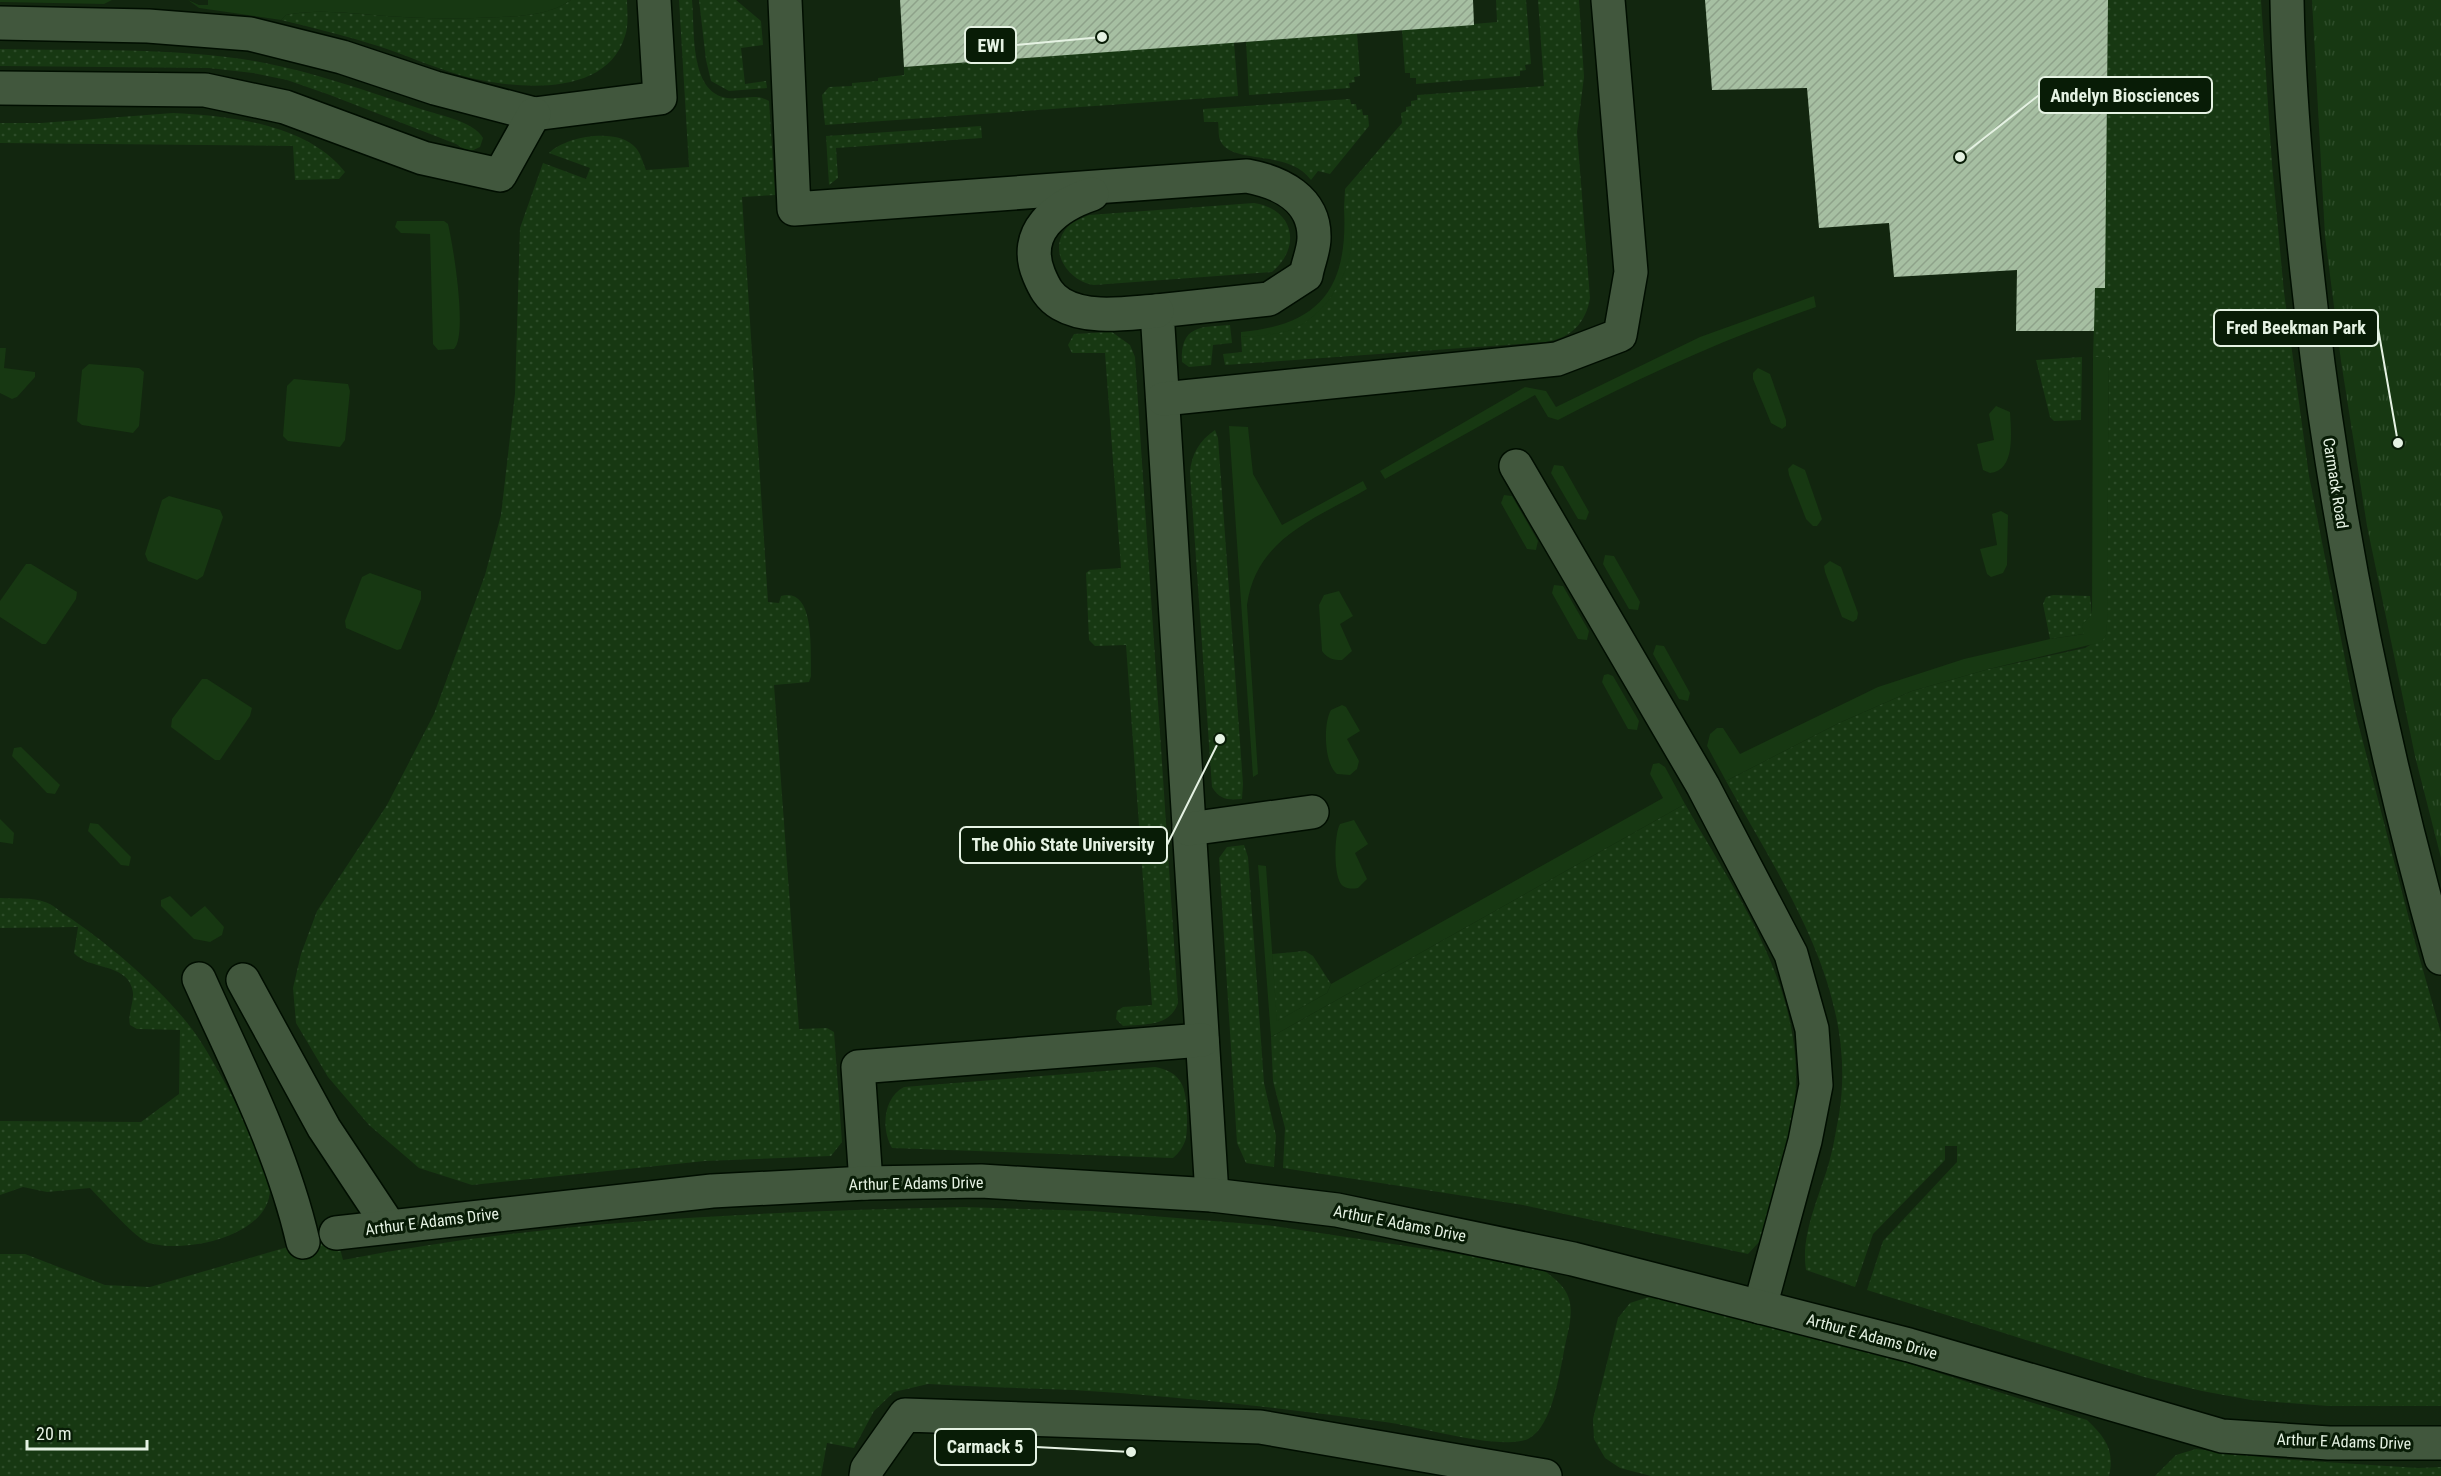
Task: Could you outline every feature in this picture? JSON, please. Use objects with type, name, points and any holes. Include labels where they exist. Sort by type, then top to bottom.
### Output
[{"type":"street","points":[[0,23],[148,26],[250,34],[342,57],[435,88],[534,114],[660,98],[654,0]]},
{"type":"street","points":[[785,0],[794,209],[1248,176],[1272,181],[1293,193],[1310,214],[1314,238],[1306,275],[1269,299],[1124,314],[1085,312],[1069,307],[1046,291],[1037,269],[1034,252],[1038,232],[1055,211],[1080,198],[1115,186]]},
{"type":"street","points":[[1163,399],[1557,359],[1620,335],[1631,272],[1608,0]]},
{"type":"street","name":"Carmack Road","points":[[2287,0],[2299,208],[2324,412],[2357,614],[2441,958]]},
{"type":"street","points":[[0,88],[205,90],[285,107],[423,158],[500,175],[534,114]]},
{"type":"street","points":[[1157,310],[1212,1195]]},
{"type":"street","points":[[1516,466],[1703,786],[1791,954],[1812,1029],[1816,1085],[1805,1141],[1760,1307]]},
{"type":"street","points":[[1189,830],[1312,812]]},
{"type":"street","points":[[199,979],[295,1204],[303,1242]]},
{"type":"street","points":[[243,980],[324,1128],[389,1226]]},
{"type":"street","points":[[866,1183],[858,1067],[1202,1040]]},
{"type":"street","name":"Arthur E Adams Drive","points":[[336,1233],[712,1191],[866,1183],[981,1181],[1212,1195],[1337,1210],[1573,1259],[1909,1345],[2222,1436],[2329,1443],[2441,1443]]},
{"type":"street","points":[[866,1476],[867,1469],[905,1415],[1260,1427],[1545,1476]]},
{"type":"green space","points":[[0,0],[112,0],[104,4],[0,2]]},
{"type":"green space","points":[[188,0],[199,5],[208,5],[208,0],[571,0],[547,11],[510,17],[430,18],[324,12],[286,15],[281,20],[199,8]]},
{"type":"green space","points":[[571,0],[627,0],[626,32],[614,57],[598,71],[577,80],[554,85],[529,86],[480,80],[450,72],[366,42],[281,20],[286,15],[323,12],[430,18],[510,17],[546,11]]},
{"type":"green space","points":[[679,0],[692,0],[696,58],[706,84],[715,93],[727,98],[754,97],[769,101],[775,195],[742,197],[768,602],[779,603],[781,596],[792,596],[800,601],[806,611],[809,624],[811,676],[809,682],[774,685],[799,1029],[827,1028],[834,1032],[842,1142],[831,1156],[705,1161],[472,1185],[419,1168],[369,1125],[328,1077],[296,1023],[293,988],[301,954],[317,911],[387,805],[434,714],[485,575],[501,515],[515,394],[520,228],[543,163],[586,179],[590,168],[549,153],[579,138],[605,136],[628,141],[641,156],[646,170],[689,167]]},
{"type":"green space","points":[[699,0],[736,0],[761,21],[763,45],[741,48],[745,84],[766,81],[767,88],[729,91],[711,81],[706,60]]},
{"type":"green space","points":[[1496,0],[1526,0],[1531,64],[1525,65],[1526,70],[1520,71],[1520,76],[1416,84],[1416,78],[1410,78],[1410,73],[1405,73],[1402,30],[1497,22]]},
{"type":"green space","points":[[1538,0],[1579,0],[1584,77],[1577,132],[1590,298],[1585,315],[1576,328],[1563,337],[1546,342],[1225,365],[1223,354],[1242,352],[1241,337],[1290,330],[1312,317],[1344,273],[1350,211],[1344,209],[1345,189],[1402,123],[1401,113],[1406,111],[1406,107],[1411,106],[1411,101],[1417,100],[1417,95],[1544,86]]},
{"type":"green space","points":[[2108,0],[2261,0],[2272,164],[2284,292],[2309,476],[2356,715],[2441,1033],[2441,1406],[2328,1406],[2251,1400],[2202,1391],[2144,1377],[1867,1290],[1883,1241],[1957,1162],[1957,1146],[1945,1146],[1945,1160],[1873,1234],[1855,1287],[1806,1270],[1806,1242],[1812,1214],[1830,1159],[1839,1115],[1842,1069],[1838,1025],[1827,982],[1811,940],[1771,859],[1726,781],[1839,723],[1912,691],[1989,669],[2085,648],[2106,635],[2109,357],[2093,357],[2095,288],[2104,288]]},
{"type":"green space","points":[[2312,0],[2441,0],[2441,858],[2415,756],[2367,526],[2341,361],[2325,236]]},
{"type":"green space","points":[[1357,33],[1360,76],[1354,77],[1355,82],[1349,83],[1350,88],[1249,95],[1246,42]]},
{"type":"green space","points":[[1234,42],[1238,96],[825,125],[822,95],[829,87],[852,86],[852,83],[878,81],[878,78],[904,75],[904,67]]},
{"type":"green space","points":[[0,49],[163,52],[260,62],[320,76],[463,122],[483,138],[480,147],[469,152],[456,144],[330,95],[287,80],[253,73],[209,68],[0,66]]},
{"type":"green space","points":[[1350,99],[1351,104],[1356,104],[1357,110],[1362,109],[1363,115],[1368,115],[1369,126],[1330,174],[1318,171],[1311,180],[1301,170],[1289,164],[1236,153],[1226,148],[1220,140],[1218,122],[1204,122],[1203,109]]},
{"type":"green space","points":[[173,113],[243,120],[289,133],[329,156],[345,172],[339,179],[295,180],[293,146],[0,143],[0,123],[41,123]]},
{"type":"green space","points":[[981,126],[982,138],[836,148],[838,178],[829,185],[826,136]]},
{"type":"green space","points":[[1254,203],[1278,213],[1289,230],[1290,241],[1287,252],[1272,272],[1094,285],[1077,278],[1064,265],[1060,257],[1060,239],[1065,230],[1089,215]]},
{"type":"green space","points":[[1344,209],[1350,210],[1351,248],[1344,273],[1330,298],[1321,309],[1300,326],[1288,331],[1241,337],[1241,332],[1269,328],[1291,321],[1310,311],[1324,297],[1334,280],[1341,260]]},
{"type":"green space","points":[[397,221],[444,221],[448,224],[460,309],[458,341],[454,349],[438,350],[433,344],[430,234],[401,233],[395,227]]},
{"type":"green space","points":[[1814,296],[1816,307],[1685,359],[1558,420],[1548,417],[1535,395],[1385,479],[1380,471],[1525,387],[1546,391],[1556,407],[1700,337]]},
{"type":"green space","points":[[1230,325],[1232,343],[1213,345],[1211,365],[1189,367],[1182,362],[1185,341],[1194,330]]},
{"type":"green space","points":[[1112,332],[1130,345],[1135,357],[1178,1003],[1174,1011],[1163,1020],[1123,1026],[1116,1019],[1117,1011],[1123,1007],[1152,1005],[1126,645],[1095,646],[1089,640],[1086,573],[1090,570],[1121,568],[1105,353],[1072,353],[1068,345],[1074,334]]},
{"type":"green space","points":[[0,348],[6,348],[4,368],[35,372],[35,377],[17,397],[12,399],[0,393]]},
{"type":"green space","points":[[2082,357],[2081,420],[2054,421],[2050,417],[2036,360]]},
{"type":"green space","points":[[2093,357],[2109,357],[2107,624],[2106,635],[2102,642],[1989,669],[1912,691],[1839,723],[1726,781],[1707,746],[1710,734],[1717,728],[1723,728],[1740,754],[1878,687],[1964,659],[2050,639],[2084,634],[2082,624],[2092,612]]},
{"type":"green space","points":[[89,364],[139,368],[144,372],[139,426],[133,433],[82,425],[77,421],[82,370]]},
{"type":"green space","points":[[1758,368],[1770,374],[1786,420],[1786,426],[1782,429],[1771,423],[1753,379],[1753,373]]},
{"type":"green space","points":[[294,379],[348,384],[350,391],[345,440],[340,447],[288,441],[283,436],[287,386]]},
{"type":"green space","points":[[1996,406],[2010,412],[2010,449],[2004,465],[1998,471],[1990,473],[1983,470],[1977,444],[1994,440],[1989,414]]},
{"type":"green space","points":[[1229,426],[1248,427],[1253,474],[1282,525],[1363,481],[1367,489],[1291,533],[1262,563],[1253,582],[1247,605],[1258,774],[1253,777]]},
{"type":"green space","points":[[1215,430],[1218,438],[1243,784],[1242,799],[1225,798],[1212,787],[1190,473],[1197,448]]},
{"type":"green space","points":[[1793,464],[1805,470],[1822,519],[1817,526],[1813,526],[1806,519],[1789,475],[1788,469]]},
{"type":"green space","points":[[1554,465],[1563,466],[1589,512],[1586,520],[1578,519],[1551,473]]},
{"type":"green space","points":[[1504,495],[1512,496],[1538,541],[1536,550],[1527,549],[1501,503]]},
{"type":"green space","points":[[169,496],[220,510],[223,517],[203,576],[197,580],[148,561],[145,554],[162,500]]},
{"type":"green space","points":[[2001,511],[2008,515],[2007,565],[2003,573],[1991,577],[1987,574],[1980,549],[1997,545],[1992,514]]},
{"type":"green space","points":[[1605,555],[1614,556],[1640,602],[1638,610],[1629,609],[1603,564]]},
{"type":"green space","points":[[1830,561],[1841,567],[1858,613],[1857,619],[1853,622],[1842,617],[1825,572],[1824,566]]},
{"type":"green space","points":[[26,564],[31,564],[77,592],[76,599],[46,644],[42,644],[0,617],[0,601]]},
{"type":"green space","points":[[370,573],[421,591],[421,599],[401,649],[397,650],[346,628],[345,621],[362,577]]},
{"type":"green space","points":[[1554,585],[1563,586],[1589,631],[1587,640],[1578,639],[1552,593]]},
{"type":"green space","points":[[1339,591],[1353,616],[1340,624],[1352,651],[1342,660],[1336,660],[1326,656],[1322,651],[1319,605],[1324,595]]},
{"type":"green space","points":[[2053,595],[2090,596],[2092,616],[2084,634],[2050,639],[2043,604],[2046,597]]},
{"type":"green space","points":[[1656,645],[1664,646],[1690,693],[1688,701],[1679,699],[1653,654]]},
{"type":"green space","points":[[1604,675],[1613,676],[1639,721],[1637,730],[1628,729],[1602,682]]},
{"type":"green space","points":[[202,679],[207,679],[252,708],[250,716],[220,760],[215,760],[171,727],[172,719]]},
{"type":"green space","points":[[1342,705],[1346,707],[1360,731],[1347,739],[1359,761],[1357,769],[1350,775],[1337,774],[1329,762],[1327,753],[1328,716],[1331,710]]},
{"type":"green space","points":[[21,747],[60,785],[55,794],[47,793],[12,756],[14,748]]},
{"type":"green space","points":[[1659,763],[1665,767],[1685,804],[1271,1037],[1258,865],[1266,866],[1277,1021],[1327,993],[1331,984],[1663,798],[1650,774],[1653,764]]},
{"type":"green space","points":[[1685,804],[1726,873],[1763,944],[1778,981],[1789,1019],[1795,1058],[1795,1099],[1785,1153],[1760,1241],[1748,1254],[1523,1205],[1283,1168],[1285,1128],[1273,1081],[1271,1037]]},
{"type":"green space","points":[[0,819],[14,833],[13,844],[0,842]]},
{"type":"green space","points":[[1354,820],[1368,844],[1355,853],[1367,879],[1358,888],[1352,889],[1343,886],[1337,875],[1336,846],[1340,824]]},
{"type":"green space","points":[[90,823],[98,824],[131,857],[129,866],[121,865],[88,831]]},
{"type":"green space","points":[[1244,845],[1248,857],[1264,1083],[1276,1136],[1274,1167],[1246,1163],[1237,1143],[1219,858],[1227,847]]},
{"type":"green space","points":[[170,896],[191,917],[205,906],[224,927],[222,935],[210,942],[194,939],[161,906],[161,900]]},
{"type":"green space","points":[[0,898],[35,899],[53,906],[98,938],[149,982],[192,1029],[238,1107],[267,1174],[270,1187],[267,1204],[257,1218],[224,1238],[184,1246],[165,1246],[149,1243],[136,1235],[90,1188],[47,1192],[23,1187],[0,1195],[0,1121],[141,1122],[179,1094],[180,1030],[137,1029],[130,1025],[133,993],[128,980],[115,970],[88,962],[74,953],[78,927],[0,928]]},
{"type":"green space","points":[[1305,951],[1313,956],[1331,984],[1327,993],[1276,1022],[1272,954]]},
{"type":"green space","points":[[1155,1067],[1175,1075],[1185,1093],[1186,1138],[1181,1149],[1173,1158],[892,1148],[888,1140],[885,1123],[888,1106],[897,1092],[904,1087]]},
{"type":"green space","points":[[964,1207],[1091,1211],[1274,1226],[1537,1266],[1564,1289],[1571,1315],[1550,1409],[1537,1432],[1528,1439],[1499,1442],[1385,1422],[1229,1403],[1073,1390],[928,1384],[894,1392],[874,1411],[854,1448],[827,1443],[821,1476],[0,1476],[0,1254],[25,1254],[105,1285],[150,1287],[336,1233],[343,1260],[420,1246],[497,1236],[652,1220]]},
{"type":"green space","points":[[1655,1295],[1857,1347],[2087,1420],[2099,1432],[2107,1445],[2111,1459],[2109,1476],[1651,1476],[1620,1468],[1605,1458],[1594,1439],[1593,1419],[1618,1318],[1630,1303]]},
{"type":"green space","points":[[2196,1449],[2279,1459],[2418,1468],[2441,1467],[2441,1476],[2155,1476],[2176,1455]]},
{"type":"building","points":[[900,0],[1473,0],[1474,25],[904,67]]},
{"type":"building","points":[[1705,0],[2108,0],[2105,288],[2095,288],[2094,331],[2016,331],[2017,270],[1894,277],[1889,223],[1819,228],[1807,88],[1712,90]]},
{"type":"place","name":"EWI","points":[[1102,37]]},
{"type":"place","name":"Andelyn Biosciences","points":[[1960,157]]},
{"type":"place","name":"Fred Beekman Park","points":[[2398,443]]},
{"type":"place","name":"The Ohio State University","points":[[1220,739]]},
{"type":"place","name":"Carmack 5","points":[[1131,1452]]}]
